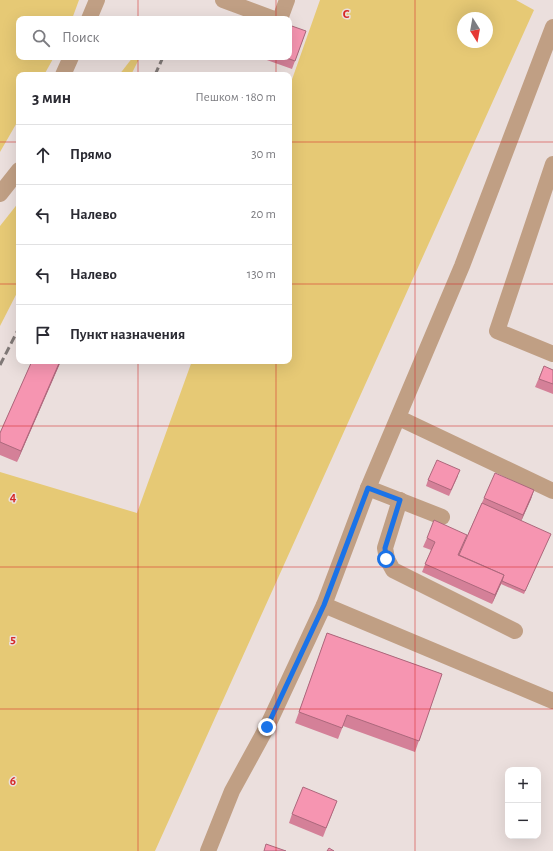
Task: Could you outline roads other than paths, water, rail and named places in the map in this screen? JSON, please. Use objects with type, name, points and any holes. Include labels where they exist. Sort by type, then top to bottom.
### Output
[{"type":"street","points":[[90,16],[97,0]]},
{"type":"street","points":[[223,0],[266,16]]},
{"type":"street","points":[[281,16],[287,0]]},
{"type":"street","points":[[208,851],[232,792],[267,727],[324,605],[368,488],[399,418],[462,266],[553,27]]},
{"type":"street","points":[[64,72],[70,60]]},
{"type":"street","points":[[553,164],[497,331],[553,354]]},
{"type":"street","points":[[0,194],[16,174]]},
{"type":"street","points":[[399,418],[553,491]]},
{"type":"street","points":[[368,488],[442,517]]},
{"type":"street","points":[[400,500],[385,548],[386,559],[393,570],[515,631]]},
{"type":"street","points":[[324,605],[553,701]]},
{"type":"railway","points":[[156,72],[162,60]]},
{"type":"railway","points":[[0,365],[16,334]]}]
